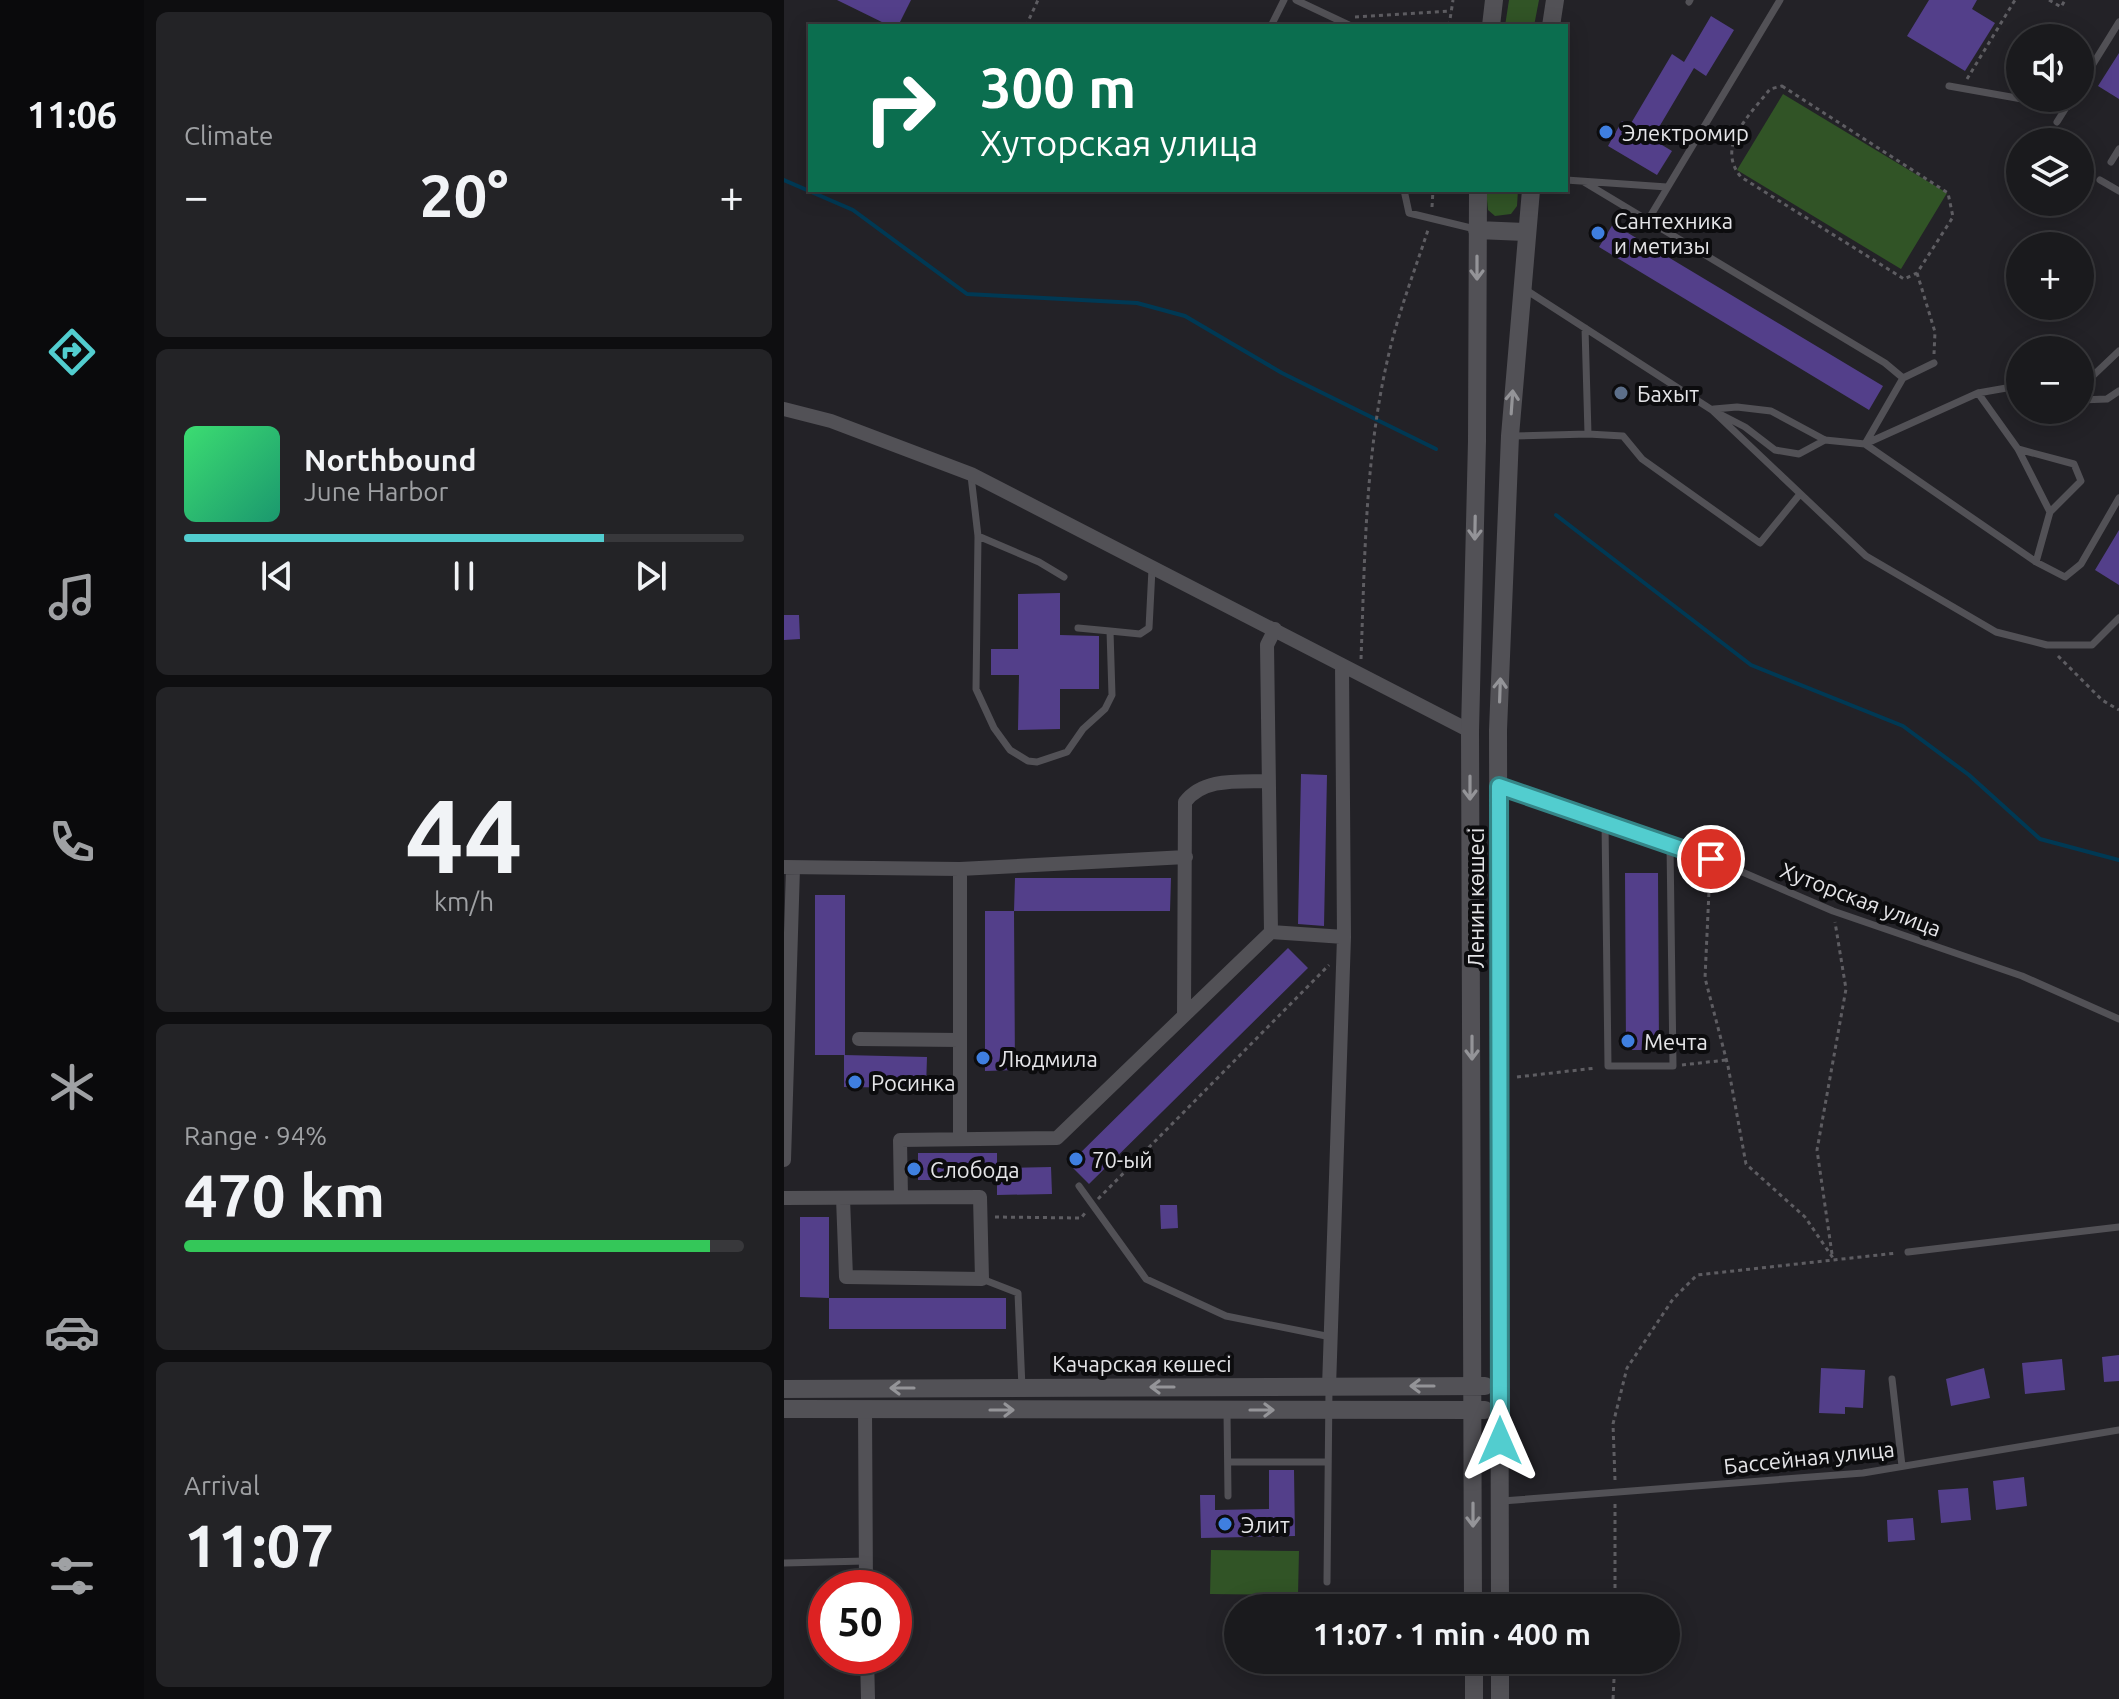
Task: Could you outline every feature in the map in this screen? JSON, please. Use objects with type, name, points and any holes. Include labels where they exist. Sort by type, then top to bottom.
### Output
[{"type":"main road","points":[[1491,24],[1494,0]]},
{"type":"main road","points":[[1551,24],[1555,0]]},
{"type":"main road","name":"Ленин көшесі","points":[[1473,1594],[1470,731],[1477,441],[1478,192]]},
{"type":"main road","name":"Ленин көшесі","points":[[1500,1594],[1498,730],[1510,436],[1531,192]]},
{"type":"main road","points":[[1477,230],[1525,232]]},
{"type":"main road","points":[[1470,731],[1498,730]]},
{"type":"main road","name":"Качарская көшесі","points":[[784,1389],[1500,1386]]},
{"type":"main road","points":[[784,1409],[1500,1410]]},
{"type":"main road","points":[[1474,1674],[1474,1699]]},
{"type":"main road","points":[[1500,1674],[1500,1699]]},
{"type":"street","points":[[784,409],[831,421],[971,474],[1470,731]]},
{"type":"street","points":[[901,1197],[900,1140],[1057,1138],[1271,932],[1267,645],[1275,629]]},
{"type":"street","points":[[1329,1387],[1343,944],[1342,665]]},
{"type":"street","points":[[1184,1015],[1185,802],[1194,789],[1209,784],[1269,781]]},
{"type":"street","points":[[785,1154],[789,868],[960,869],[1186,857]]},
{"type":"street","points":[[960,869],[960,1139]]},
{"type":"street","points":[[1271,932],[1343,944]]},
{"type":"street","points":[[859,1039],[960,1040]]},
{"type":"street","points":[[784,1198],[980,1197],[982,1279],[846,1277],[843,1198]]},
{"type":"street","points":[[865,1409],[865,1570]]},
{"type":"street","points":[[867,1674],[868,1699]]},
{"type":"lane","points":[[1272,24],[1284,0]]},
{"type":"lane","points":[[1296,0],[1347,24]]},
{"type":"lane","points":[[1648,220],[1780,0]]},
{"type":"lane","points":[[2094,62],[2119,22]]},
{"type":"lane","points":[[1949,86],[2006,96]]},
{"type":"lane","points":[[2057,122],[2064,112]]},
{"type":"lane","points":[[2111,162],[2119,149]]},
{"type":"lane","points":[[1568,180],[1667,187]]},
{"type":"lane","points":[[2100,180],[2119,191]]},
{"type":"lane","points":[[1584,182],[1885,363],[1903,378]]},
{"type":"lane","points":[[1404,192],[1409,213],[1477,230]]},
{"type":"lane","points":[[1521,287],[1712,410],[1745,427],[1775,450],[1799,454],[1825,440]]},
{"type":"lane","points":[[1585,328],[1588,434]]},
{"type":"lane","points":[[2094,375],[2119,351]]},
{"type":"lane","points":[[1865,444],[1903,378],[1934,363]]},
{"type":"lane","points":[[1865,444],[1978,393],[2006,388]]},
{"type":"lane","points":[[2094,399],[2107,399],[2119,391]]},
{"type":"lane","points":[[1978,393],[2018,449],[2050,512]]},
{"type":"lane","points":[[1712,410],[1737,407],[1771,411],[1825,440],[1865,444],[2036,562],[2065,577],[2081,564],[2119,498]]},
{"type":"lane","points":[[1712,410],[1866,556],[1996,632],[2047,645],[2092,645],[2119,618]]},
{"type":"lane","points":[[1510,436],[1623,436],[1642,459],[1760,543],[1800,494]]},
{"type":"lane","points":[[2018,449],[2074,464],[2081,481],[2050,512],[2036,562]]},
{"type":"lane","points":[[971,474],[978,536],[976,689],[994,728],[1010,750],[1028,761],[1037,762],[1067,752],[1083,729],[1105,709],[1112,695],[1110,631]]},
{"type":"lane","points":[[978,536],[1039,562],[1064,577]]},
{"type":"lane","points":[[1078,628],[1140,634],[1149,628],[1153,606],[1152,568]]},
{"type":"lane","name":"Хуторская улица","points":[[1499,786],[1711,859],[1833,911],[2022,976],[2119,1019]]},
{"type":"lane","points":[[1605,822],[1608,1066],[1673,1066],[1670,844]]},
{"type":"lane","points":[[1079,1186],[1146,1279],[1226,1316],[1331,1337]]},
{"type":"lane","points":[[1908,1252],[2119,1227]]},
{"type":"lane","points":[[982,1279],[1018,1293],[1024,1331],[1022,1388]]},
{"type":"lane","points":[[1892,1379],[1902,1466]]},
{"type":"lane","points":[[1327,1582],[1329,1387]]},
{"type":"lane","points":[[1227,1410],[1228,1496]]},
{"type":"lane","name":"Бассейная улица","points":[[1500,1501],[1863,1473],[2119,1430]]},
{"type":"lane","points":[[1228,1462],[1327,1462]]},
{"type":"lane","points":[[784,1563],[865,1561]]},
{"type":"path","points":[[1027,24],[1038,0]]},
{"type":"path","points":[[1449,24],[1453,0]]},
{"type":"path","points":[[1961,88],[2015,0]]},
{"type":"path","points":[[2049,0],[2061,7],[2065,0]]},
{"type":"path","points":[[1339,20],[1451,11]]},
{"type":"path","points":[[1917,273],[1904,279],[1741,177],[1731,165],[1731,148],[1738,134],[1770,89],[1782,86],[1792,89],[1948,193],[1953,217],[1917,273],[1935,332],[1934,363]]},
{"type":"path","points":[[1361,675],[1368,480],[1373,442],[1390,349],[1431,220],[1433,192]]},
{"type":"path","points":[[2047,645],[2102,700],[2119,710]]},
{"type":"path","points":[[1711,859],[1705,978],[1726,1060],[1746,1164],[1805,1217],[1833,1258]]},
{"type":"path","points":[[1833,911],[1846,989],[1817,1150],[1833,1258]]},
{"type":"path","points":[[981,1217],[1081,1218],[1343,944]]},
{"type":"path","points":[[1673,1066],[1726,1060]]},
{"type":"path","points":[[1517,1077],[1574,1073],[1608,1066]]},
{"type":"path","points":[[1615,1594],[1613,1424],[1627,1368],[1673,1299],[1697,1275],[1908,1252]]},
{"type":"path","points":[[1613,1699],[1614,1674]]},
{"type":"green space","points":[[1509,0],[1539,0],[1534,24],[1505,24]]},
{"type":"green space","points":[[1783,94],[1947,193],[1901,269],[1737,170]]},
{"type":"green space","points":[[1486,192],[1518,192],[1517,206],[1511,214],[1495,216],[1488,210]]},
{"type":"green space","points":[[1211,1550],[1299,1551],[1298,1594],[1210,1594]]},
{"type":"building","points":[[837,0],[911,0],[899,24],[886,24]]},
{"type":"building","points":[[1929,0],[1977,0],[1972,9],[1995,23],[1965,71],[1907,36]]},
{"type":"building","points":[[1711,16],[1734,30],[1706,76],[1694,68],[1652,139],[1672,151],[1657,175],[1608,146],[1622,121],[1630,125],[1672,54],[1684,62]]},
{"type":"building","points":[[2119,53],[2119,99],[2098,86]]},
{"type":"building","points":[[1613,224],[1883,386],[1869,410],[1599,247]]},
{"type":"building","points":[[2119,530],[2119,585],[2095,570]]},
{"type":"building","points":[[1060,593],[1060,635],[1099,636],[1099,689],[1060,689],[1060,729],[1018,730],[1019,675],[991,675],[991,649],[1018,649],[1018,594]]},
{"type":"building","points":[[784,615],[799,615],[800,639],[784,640]]},
{"type":"building","points":[[1301,774],[1327,775],[1324,926],[1298,924]]},
{"type":"building","points":[[1625,873],[1658,873],[1659,1050],[1626,1050]]},
{"type":"building","points":[[1015,878],[1171,878],[1170,911],[1014,911]]},
{"type":"building","points":[[815,895],[845,895],[845,1055],[815,1055]]},
{"type":"building","points":[[985,911],[1014,911],[1015,1070],[985,1071]]},
{"type":"building","points":[[1288,948],[1308,968],[1089,1184],[1069,1164]]},
{"type":"building","points":[[844,1055],[927,1057],[926,1088],[844,1087]]},
{"type":"building","points":[[918,1153],[997,1153],[997,1168],[1051,1167],[1052,1194],[997,1195],[997,1180],[918,1180]]},
{"type":"building","points":[[1160,1205],[1177,1205],[1178,1228],[1161,1229]]},
{"type":"building","points":[[800,1217],[829,1217],[829,1298],[800,1297]]},
{"type":"building","points":[[829,1298],[1006,1298],[1006,1329],[829,1329]]},
{"type":"building","points":[[2119,1355],[2119,1381],[2104,1382],[2102,1357]]},
{"type":"building","points":[[2062,1359],[2065,1390],[2025,1394],[2022,1363]]},
{"type":"building","points":[[1821,1368],[1865,1370],[1863,1408],[1845,1407],[1845,1414],[1819,1413]]},
{"type":"building","points":[[1984,1368],[1990,1398],[1951,1406],[1946,1379]]},
{"type":"building","points":[[1269,1470],[1294,1470],[1295,1536],[1201,1538],[1200,1495],[1215,1495],[1215,1510],[1269,1509]]},
{"type":"building","points":[[2024,1477],[2027,1506],[1996,1510],[1993,1481]]},
{"type":"building","points":[[1968,1488],[1971,1520],[1941,1523],[1938,1490]]},
{"type":"building","points":[[1913,1518],[1915,1540],[1888,1542],[1887,1520]]},
{"type":"waterway","points":[[784,180],[808,190]]},
{"type":"waterway","points":[[812,192],[853,210],[967,294],[1137,303],[1185,316],[1282,373],[1436,449]]},
{"type":"waterway","points":[[1556,515],[1751,665],[1903,726],[1969,775],[2040,839],[2119,860]]},
{"type":"place","name":"Электромир","points":[[1606,132]]},
{"type":"place","name":"Сантехника и метизы","points":[[1598,233]]},
{"type":"place","name":"Бахыт","points":[[1621,393]]},
{"type":"place","name":"Мечта","points":[[1628,1041]]},
{"type":"place","name":"Людмила","points":[[983,1058]]},
{"type":"place","name":"Росинка","points":[[855,1082]]},
{"type":"place","name":"70-ый","points":[[1076,1159]]},
{"type":"place","name":"Слобода","points":[[914,1169]]},
{"type":"place","name":"Элит","points":[[1225,1524]]},
{"type":"route","points":[[1500,1441],[1499,786],[1711,859]]}]
